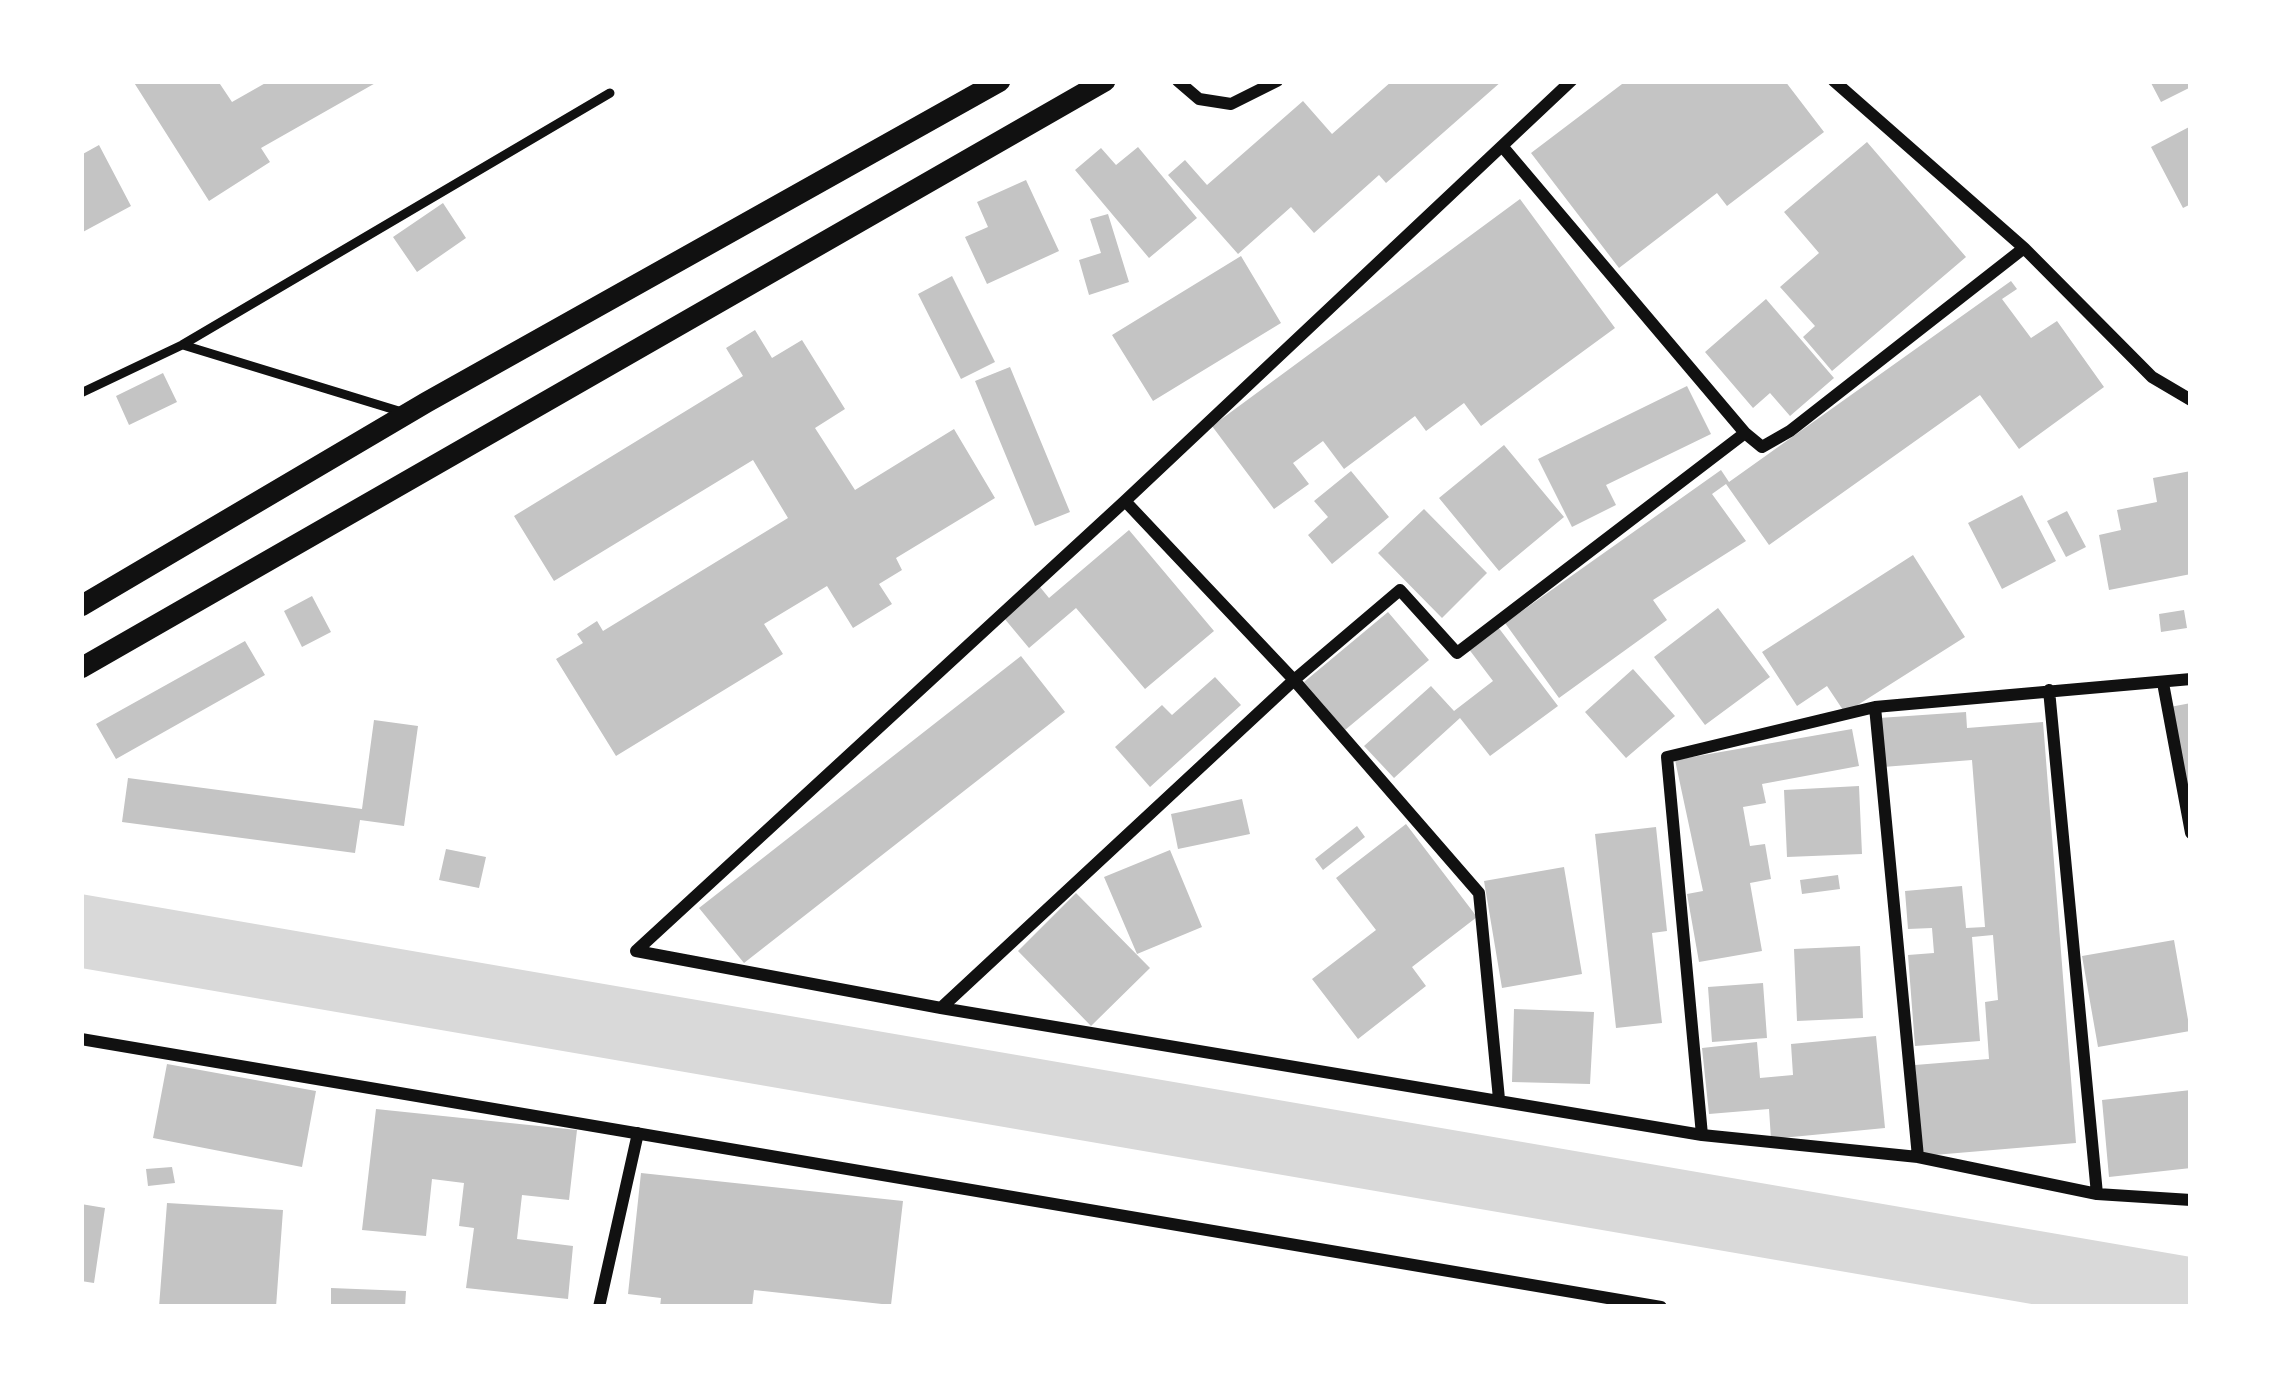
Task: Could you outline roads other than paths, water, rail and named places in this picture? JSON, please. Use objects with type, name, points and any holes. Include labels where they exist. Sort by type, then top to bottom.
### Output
[{"type":"street","points":[[81,606],[408,414],[1000,81]]},
{"type":"street","points":[[81,668],[1105,81]]},
{"type":"street","points":[[1178,81],[1199,99],[1231,104],[1277,81]]},
{"type":"street","points":[[1571,81],[1125,501],[636,951],[941,1008],[1702,1135],[1918,1157],[2097,1194],[2191,1200]]},
{"type":"street","points":[[1834,81],[2024,248],[2152,377],[2191,400]]},
{"type":"street","points":[[1502,146],[1745,433],[1762,447],[1790,431],[2024,248]]},
{"type":"street","points":[[941,1008],[1294,680],[1400,590],[1456,653],[1745,433]]},
{"type":"street","points":[[1125,501],[1294,680],[1479,893],[1499,1100]]},
{"type":"street","points":[[1702,1135],[1667,757],[1875,707],[2191,679]]},
{"type":"street","points":[[2163,683],[2191,833]]},
{"type":"street","points":[[2049,690],[2097,1194]]},
{"type":"street","points":[[1875,707],[1918,1157]]},
{"type":"street","points":[[81,1039],[1653,1306]]},
{"type":"street","points":[[599,1307],[638,1133]]},
{"type":"lane","points":[[81,393],[182,345],[610,93]]},
{"type":"lane","points":[[182,345],[408,414]]}]
